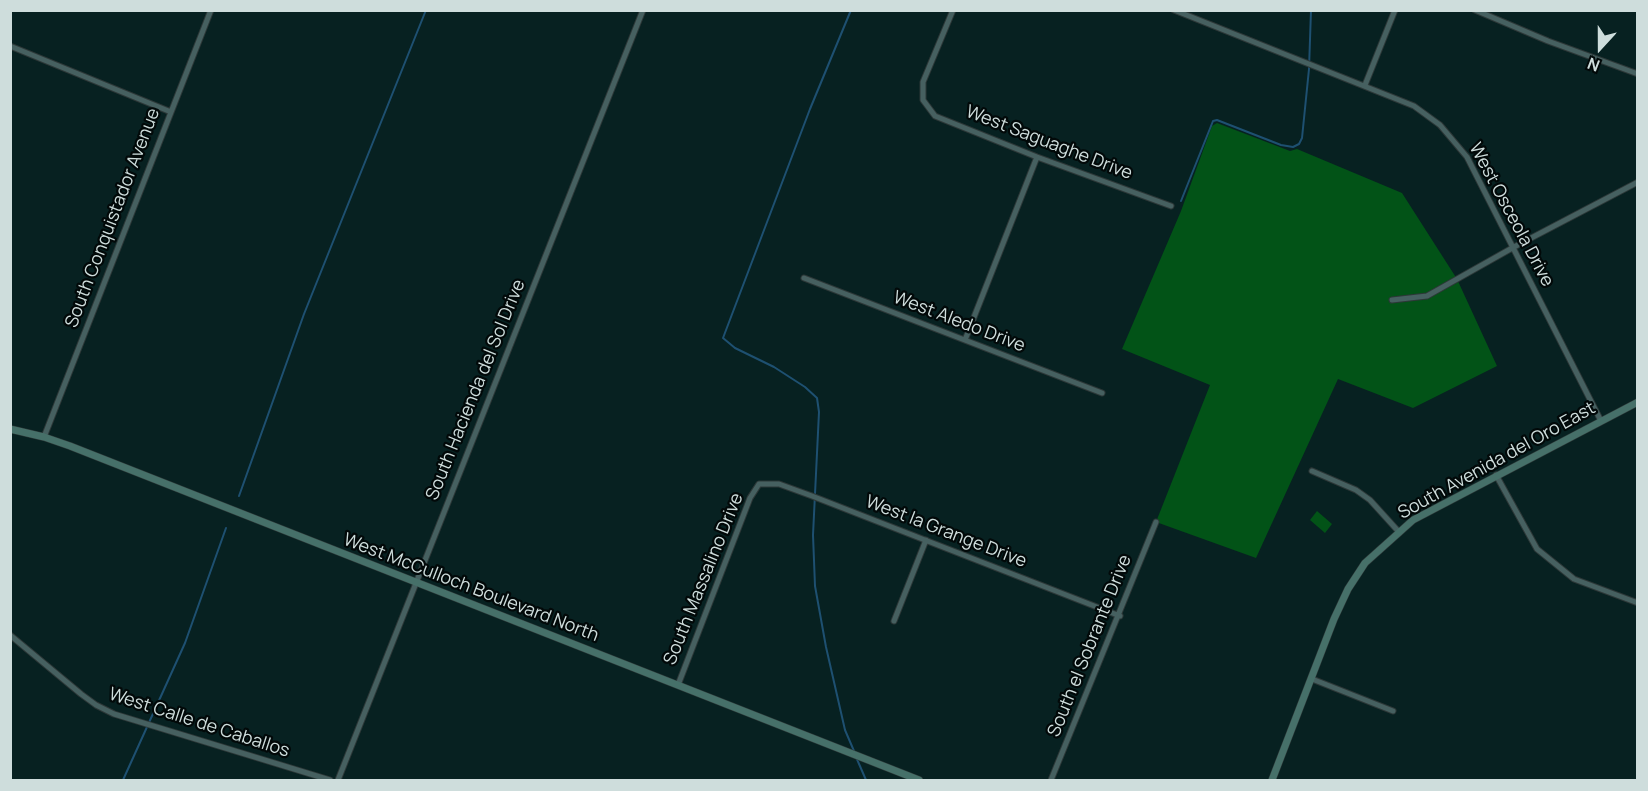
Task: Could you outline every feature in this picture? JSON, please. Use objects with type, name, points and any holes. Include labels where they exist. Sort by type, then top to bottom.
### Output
[{"type":"main road","name":"South Avenida del Oro East","points":[[1272,780],[1334,619],[1348,589],[1365,563],[1413,520],[1638,402]]},
{"type":"main road","name":"West McCulloch Boulevard North","points":[[10,429],[44,437],[919,780]]},
{"type":"street","name":"South Conquistador Avenue","points":[[44,437],[211,10]]},
{"type":"street","name":"South Hacienda del Sol Drive","points":[[338,780],[643,10]]},
{"type":"street","name":"West Saguaghe Drive","points":[[953,10],[923,82],[922,100],[935,116],[1037,157],[1170,206]]},
{"type":"street","name":"West Osceola Drive","points":[[1174,10],[1414,106],[1440,125],[1467,157],[1601,421]]},
{"type":"street","points":[[1365,85],[1395,10]]},
{"type":"street","points":[[1475,10],[1548,41],[1638,74]]},
{"type":"street","points":[[10,46],[171,112]]},
{"type":"street","points":[[965,340],[1037,157]]},
{"type":"street","points":[[1392,300],[1427,296],[1638,182]]},
{"type":"street","name":"West Aledo Drive","points":[[804,278],[1102,393]]},
{"type":"street","points":[[1312,471],[1356,490],[1370,500],[1400,532]]},
{"type":"street","points":[[1496,475],[1537,549],[1574,579],[1638,603]]},
{"type":"street","name":"West la Grange Drive","points":[[759,484],[779,484],[1120,616]]},
{"type":"street","name":"South Massalino Drive","points":[[678,686],[750,498],[759,484]]},
{"type":"street","name":"South el Sobrante Drive","points":[[1051,780],[1120,616],[1156,522]]},
{"type":"street","points":[[894,621],[926,540]]},
{"type":"street","name":"West Calle de Caballos","points":[[10,635],[81,694],[114,714],[330,780]]},
{"type":"street","points":[[1312,679],[1393,711]]},
{"type":"green space","points":[[1217,123],[1290,151],[1297,149],[1402,193],[1457,279],[1497,366],[1413,408],[1338,379],[1256,558],[1156,522],[1210,385],[1122,349],[1181,211],[1212,126]]},
{"type":"green space","points":[[1317,511],[1332,524],[1325,533],[1310,520]]},
{"type":"waterway","points":[[239,496],[304,314],[426,10]]},
{"type":"waterway","points":[[851,10],[810,109],[723,338],[735,348],[774,367],[805,387],[817,398],[819,412],[813,535],[815,586],[845,730],[854,751]]},
{"type":"waterway","points":[[1181,201],[1213,121],[1217,120],[1281,145],[1293,147],[1299,144],[1302,138],[1309,69],[1311,10]]},
{"type":"waterway","points":[[123,780],[185,643],[226,528]]},
{"type":"waterway","points":[[856,757],[866,780]]}]
